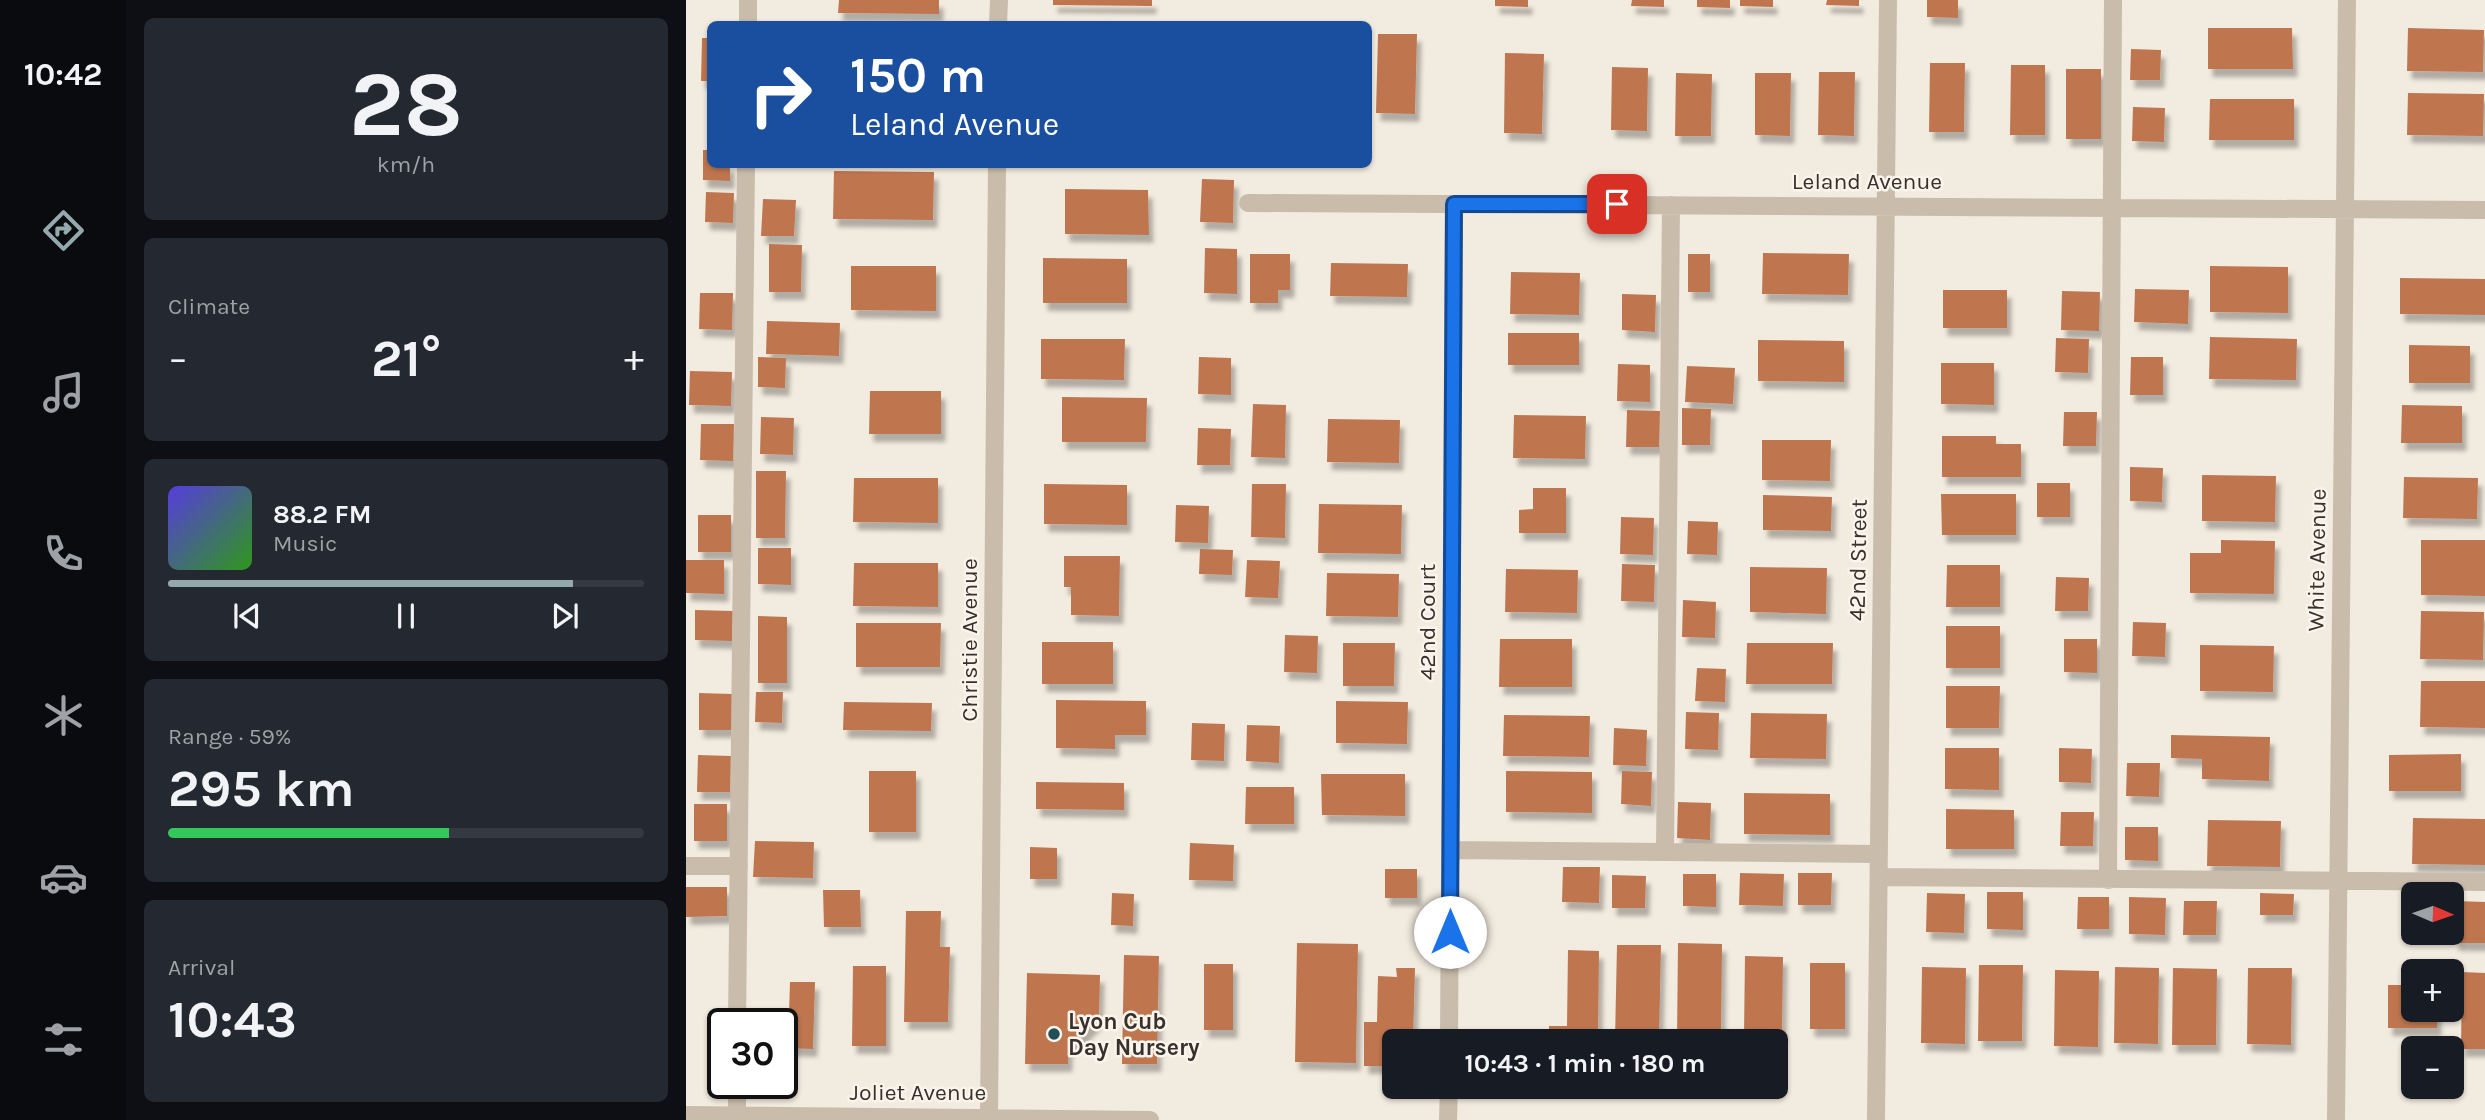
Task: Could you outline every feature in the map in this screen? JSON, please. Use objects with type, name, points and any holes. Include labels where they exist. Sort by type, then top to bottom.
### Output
[{"type":"street","points":[[748,0],[748,21]]},
{"type":"street","points":[[998,21],[999,0]]},
{"type":"street","name":"42nd Street","points":[[1876,1120],[1888,0]]},
{"type":"street","points":[[2108,880],[2113,0]]},
{"type":"street","name":"White Avenue","points":[[2336,1120],[2347,0]]},
{"type":"street","points":[[737,1008],[746,168]]},
{"type":"street","name":"Christie Avenue","points":[[989,1117],[997,168]]},
{"type":"street","name":"Leland Avenue","points":[[1248,203],[2485,209]]},
{"type":"street","name":"42nd Court","points":[[1449,1029],[1454,204]]},
{"type":"street","points":[[1665,852],[1671,205]]},
{"type":"street","points":[[1450,850],[1879,854]]},
{"type":"street","points":[[686,866],[739,866]]},
{"type":"street","points":[[1879,877],[2485,882]]},
{"type":"street","points":[[737,1099],[737,1115]]},
{"type":"street","points":[[1448,1120],[1449,1099]]},
{"type":"street","name":"Joliet Avenue","points":[[686,1115],[1150,1120]]},
{"type":"building","points":[[839,0],[939,0],[939,14],[838,13]]},
{"type":"building","points":[[1053,0],[1152,0],[1152,6],[1053,5]]},
{"type":"building","points":[[1495,0],[1528,0],[1528,7],[1495,6]]},
{"type":"building","points":[[1632,0],[1664,0],[1664,7],[1631,6]]},
{"type":"building","points":[[1697,0],[1730,0],[1730,8],[1697,7]]},
{"type":"building","points":[[1740,0],[1773,0],[1773,7],[1740,6]]},
{"type":"building","points":[[1827,0],[1859,0],[1859,6],[1826,5]]},
{"type":"building","points":[[1927,0],[1958,0],[1958,18],[1927,17]]},
{"type":"building","points":[[2208,28],[2292,28],[2293,69],[2208,69]]},
{"type":"building","points":[[2408,28],[2484,30],[2483,72],[2407,71]]},
{"type":"building","points":[[1378,34],[1417,34],[1415,114],[1376,113]]},
{"type":"building","points":[[702,38],[707,38],[707,81],[701,81]]},
{"type":"building","points":[[2131,49],[2161,50],[2160,80],[2130,80]]},
{"type":"building","points":[[1505,53],[1544,54],[1542,134],[1504,133]]},
{"type":"building","points":[[1930,63],[1965,63],[1964,132],[1929,132]]},
{"type":"building","points":[[2011,65],[2045,65],[2045,135],[2010,135]]},
{"type":"building","points":[[1612,67],[1648,68],[1647,131],[1611,130]]},
{"type":"building","points":[[2066,69],[2101,69],[2101,139],[2066,139]]},
{"type":"building","points":[[1819,72],[1855,72],[1854,136],[1818,135]]},
{"type":"building","points":[[1676,73],[1712,74],[1711,136],[1675,136]]},
{"type":"building","points":[[1755,73],[1791,73],[1790,136],[1755,135]]},
{"type":"building","points":[[2408,93],[2484,94],[2483,136],[2407,135]]},
{"type":"building","points":[[2210,99],[2294,99],[2294,140],[2209,140]]},
{"type":"building","points":[[2133,107],[2165,108],[2164,142],[2132,141]]},
{"type":"building","points":[[703,150],[707,150],[707,168],[730,168],[730,181],[703,180]]},
{"type":"building","points":[[834,171],[934,172],[933,220],[833,219]]},
{"type":"building","points":[[1202,179],[1234,180],[1233,223],[1200,222]]},
{"type":"building","points":[[1065,189],[1148,190],[1149,235],[1065,234]]},
{"type":"building","points":[[706,192],[734,193],[733,223],[705,222]]},
{"type":"building","points":[[763,199],[796,200],[794,236],[761,236]]},
{"type":"building","points":[[769,244],[802,245],[801,292],[769,292]]},
{"type":"building","points":[[1205,248],[1237,249],[1237,294],[1204,293]]},
{"type":"building","points":[[1763,253],[1849,254],[1848,295],[1762,294]]},
{"type":"building","points":[[1250,254],[1290,254],[1290,290],[1278,290],[1278,303],[1250,303]]},
{"type":"building","points":[[1688,254],[1710,254],[1710,292],[1688,292]]},
{"type":"building","points":[[1043,258],[1127,259],[1127,303],[1043,303]]},
{"type":"building","points":[[1331,263],[1408,264],[1407,297],[1330,296]]},
{"type":"building","points":[[851,266],[936,266],[936,311],[851,310]]},
{"type":"building","points":[[2210,266],[2288,267],[2288,313],[2210,312]]},
{"type":"building","points":[[1511,272],[1580,273],[1579,315],[1510,314]]},
{"type":"building","points":[[2400,278],[2485,279],[2485,315],[2400,314]]},
{"type":"building","points":[[2135,289],[2189,290],[2188,324],[2134,322]]},
{"type":"building","points":[[1943,290],[2007,290],[2007,328],[1943,328]]},
{"type":"building","points":[[2062,291],[2100,292],[2099,331],[2061,330]]},
{"type":"building","points":[[700,293],[733,293],[732,330],[699,329]]},
{"type":"building","points":[[1622,294],[1656,295],[1655,332],[1622,330]]},
{"type":"building","points":[[767,321],[840,323],[839,356],[766,354]]},
{"type":"building","points":[[1508,333],[1579,333],[1579,365],[1508,365]]},
{"type":"building","points":[[2210,337],[2297,339],[2296,380],[2209,379]]},
{"type":"building","points":[[2056,338],[2089,339],[2088,373],[2055,372]]},
{"type":"building","points":[[1041,339],[1125,339],[1124,380],[1041,379]]},
{"type":"building","points":[[1758,340],[1844,341],[1844,382],[1758,381]]},
{"type":"building","points":[[2409,345],[2470,346],[2470,383],[2409,383]]},
{"type":"building","points":[[758,357],[786,358],[785,388],[758,387]]},
{"type":"building","points":[[1199,357],[1231,358],[1231,395],[1198,394]]},
{"type":"building","points":[[2131,357],[2163,357],[2163,395],[2130,395]]},
{"type":"building","points":[[1941,363],[1994,363],[1994,405],[1941,404]]},
{"type":"building","points":[[1618,364],[1650,365],[1650,402],[1617,401]]},
{"type":"building","points":[[1687,366],[1735,368],[1733,404],[1685,402]]},
{"type":"building","points":[[690,371],[732,372],[731,406],[689,405]]},
{"type":"building","points":[[870,391],[941,391],[941,434],[869,434]]},
{"type":"building","points":[[1062,397],[1147,398],[1146,442],[1062,442]]},
{"type":"building","points":[[1253,404],[1286,405],[1285,458],[1251,457]]},
{"type":"building","points":[[2402,405],[2462,406],[2462,443],[2401,443]]},
{"type":"building","points":[[1682,408],[1711,409],[1710,445],[1682,445]]},
{"type":"building","points":[[1627,410],[1660,411],[1659,447],[1626,447]]},
{"type":"building","points":[[2064,412],[2097,412],[2096,446],[2063,446]]},
{"type":"building","points":[[1514,415],[1586,416],[1585,459],[1513,458]]},
{"type":"building","points":[[761,417],[794,418],[793,455],[760,454]]},
{"type":"building","points":[[1328,419],[1400,420],[1399,463],[1327,462]]},
{"type":"building","points":[[701,424],[734,424],[733,461],[700,460]]},
{"type":"building","points":[[1198,428],[1231,429],[1230,465],[1197,465]]},
{"type":"building","points":[[1942,436],[1996,436],[1996,444],[2021,444],[2021,477],[1942,477]]},
{"type":"building","points":[[1762,440],[1831,440],[1830,481],[1762,480]]},
{"type":"building","points":[[2130,467],[2163,468],[2162,502],[2130,501]]},
{"type":"building","points":[[756,471],[786,471],[785,538],[756,538]]},
{"type":"building","points":[[2202,475],[2276,476],[2275,522],[2202,521]]},
{"type":"building","points":[[2404,477],[2478,478],[2477,519],[2403,518]]},
{"type":"building","points":[[854,478],[938,478],[938,523],[853,522]]},
{"type":"building","points":[[2037,483],[2070,483],[2070,517],[2037,517]]},
{"type":"building","points":[[1044,484],[1127,485],[1127,525],[1044,524]]},
{"type":"building","points":[[1252,484],[1286,484],[1285,538],[1251,537]]},
{"type":"building","points":[[1533,488],[1566,488],[1566,533],[1519,533],[1519,510],[1533,509]]},
{"type":"building","points":[[1941,494],[2016,494],[2016,535],[1942,535]]},
{"type":"building","points":[[1763,495],[1832,497],[1831,531],[1763,530]]},
{"type":"building","points":[[1319,504],[1402,505],[1401,554],[1318,553]]},
{"type":"building","points":[[1176,505],[1209,506],[1208,543],[1175,542]]},
{"type":"building","points":[[698,515],[731,515],[731,552],[698,552]]},
{"type":"building","points":[[1621,517],[1654,518],[1653,555],[1620,554]]},
{"type":"building","points":[[1688,521],[1718,522],[1717,555],[1687,554]]},
{"type":"building","points":[[2221,540],[2275,541],[2274,594],[2190,593],[2190,553],[2221,553]]},
{"type":"building","points":[[2421,540],[2485,540],[2485,596],[2421,595]]},
{"type":"building","points":[[758,548],[791,548],[791,585],[758,584]]},
{"type":"building","points":[[1200,549],[1233,550],[1232,575],[1199,574]]},
{"type":"building","points":[[1064,556],[1120,556],[1119,616],[1071,615],[1071,587],[1064,587]]},
{"type":"building","points":[[686,560],[724,560],[724,594],[686,593]]},
{"type":"building","points":[[1247,560],[1280,561],[1278,598],[1245,597]]},
{"type":"building","points":[[854,563],[938,563],[938,607],[853,606]]},
{"type":"building","points":[[1622,564],[1655,565],[1654,602],[1621,601]]},
{"type":"building","points":[[1947,565],[2000,565],[2000,607],[1946,607]]},
{"type":"building","points":[[1750,567],[1827,568],[1826,614],[1750,612]]},
{"type":"building","points":[[1506,569],[1578,570],[1577,613],[1505,612]]},
{"type":"building","points":[[1327,573],[1399,574],[1398,617],[1326,616]]},
{"type":"building","points":[[2056,577],[2089,578],[2088,611],[2055,611]]},
{"type":"building","points":[[1683,600],[1716,602],[1715,638],[1682,637]]},
{"type":"building","points":[[695,610],[733,611],[732,641],[695,640]]},
{"type":"building","points":[[2421,611],[2484,612],[2483,660],[2420,659]]},
{"type":"building","points":[[758,616],[787,617],[787,683],[758,683]]},
{"type":"building","points":[[2133,622],[2166,623],[2165,657],[2132,656]]},
{"type":"building","points":[[856,623],[941,623],[940,667],[856,667]]},
{"type":"building","points":[[1946,626],[2000,626],[2000,668],[1946,668]]},
{"type":"building","points":[[1285,635],[1318,636],[1317,673],[1284,672]]},
{"type":"building","points":[[1500,639],[1572,639],[1572,687],[1499,687]]},
{"type":"building","points":[[2064,639],[2097,639],[2097,673],[2064,672]]},
{"type":"building","points":[[1042,642],[1113,642],[1113,684],[1042,684]]},
{"type":"building","points":[[1343,643],[1395,643],[1394,686],[1343,686]]},
{"type":"building","points":[[1747,643],[1833,643],[1832,684],[1746,684]]},
{"type":"building","points":[[2200,645],[2274,646],[2273,692],[2200,691]]},
{"type":"building","points":[[1697,668],[1726,669],[1725,702],[1695,701]]},
{"type":"building","points":[[2421,681],[2485,681],[2485,728],[2420,727]]},
{"type":"building","points":[[1946,686],[2000,686],[1999,728],[1946,728]]},
{"type":"building","points":[[756,692],[783,692],[782,723],[755,722]]},
{"type":"building","points":[[699,693],[732,694],[732,730],[699,730]]},
{"type":"building","points":[[1056,700],[1146,701],[1146,735],[1115,735],[1115,749],[1056,748]]},
{"type":"building","points":[[1336,701],[1408,702],[1407,744],[1336,743]]},
{"type":"building","points":[[844,702],[932,703],[931,731],[843,730]]},
{"type":"building","points":[[1686,712],[1719,713],[1718,750],[1685,749]]},
{"type":"building","points":[[1751,713],[1827,714],[1826,759],[1750,758]]},
{"type":"building","points":[[1504,715],[1590,716],[1589,757],[1503,756]]},
{"type":"building","points":[[1192,723],[1225,724],[1224,761],[1191,760]]},
{"type":"building","points":[[1247,725],[1280,726],[1279,763],[1246,761]]},
{"type":"building","points":[[1614,728],[1647,730],[1646,766],[1613,765]]},
{"type":"building","points":[[2171,735],[2270,737],[2269,781],[2202,779],[2202,759],[2171,758]]},
{"type":"building","points":[[1945,748],[1999,748],[1999,790],[1945,789]]},
{"type":"building","points":[[2059,748],[2092,749],[2091,783],[2059,782]]},
{"type":"building","points":[[2461,754],[2461,791],[2389,791],[2389,755]]},
{"type":"building","points":[[698,755],[731,756],[730,792],[697,792]]},
{"type":"building","points":[[2127,763],[2160,763],[2159,797],[2126,796]]},
{"type":"building","points":[[869,771],[916,771],[916,832],[869,832]]},
{"type":"building","points":[[1506,771],[1592,772],[1592,813],[1506,812]]},
{"type":"building","points":[[1622,771],[1652,772],[1651,806],[1621,804]]},
{"type":"building","points":[[1321,774],[1405,774],[1405,816],[1322,815]]},
{"type":"building","points":[[1036,782],[1124,783],[1124,810],[1036,809]]},
{"type":"building","points":[[1246,787],[1294,787],[1294,824],[1245,824]]},
{"type":"building","points":[[1744,793],[1830,794],[1830,835],[1744,834]]},
{"type":"building","points":[[1678,802],[1711,803],[1710,840],[1677,838]]},
{"type":"building","points":[[694,804],[727,804],[727,841],[694,841]]},
{"type":"building","points":[[1946,809],[2014,810],[2014,849],[1946,849]]},
{"type":"building","points":[[2061,812],[2094,812],[2093,846],[2060,846]]},
{"type":"building","points":[[2413,818],[2485,819],[2485,865],[2412,864]]},
{"type":"building","points":[[2208,820],[2281,821],[2280,867],[2207,866]]},
{"type":"building","points":[[2125,827],[2158,827],[2158,861],[2125,860]]},
{"type":"building","points":[[755,841],[814,842],[813,878],[753,877]]},
{"type":"building","points":[[1190,843],[1234,845],[1233,881],[1189,880]]},
{"type":"building","points":[[1030,847],[1057,848],[1057,879],[1030,879]]},
{"type":"building","points":[[1563,867],[1600,867],[1599,903],[1562,902]]},
{"type":"building","points":[[1385,869],[1417,869],[1417,898],[1385,898]]},
{"type":"building","points":[[1740,873],[1784,874],[1783,906],[1739,905]]},
{"type":"building","points":[[1798,873],[1832,873],[1831,905],[1798,905]]},
{"type":"building","points":[[1683,874],[1716,874],[1716,907],[1683,906]]},
{"type":"building","points":[[1612,875],[1646,876],[1645,908],[1612,908]]},
{"type":"building","points":[[686,887],[727,887],[727,916],[686,917]]},
{"type":"building","points":[[823,890],[860,890],[861,927],[824,927]]},
{"type":"building","points":[[1987,892],[2023,892],[2023,930],[1987,929]]},
{"type":"building","points":[[1112,893],[1134,894],[1133,926],[1111,925]]},
{"type":"building","points":[[1927,893],[1965,894],[1964,933],[1926,932]]},
{"type":"building","points":[[2260,893],[2294,894],[2293,915],[2260,915]]},
{"type":"building","points":[[2078,897],[2109,897],[2109,929],[2077,929]]},
{"type":"building","points":[[2129,897],[2166,898],[2165,935],[2129,934]]},
{"type":"building","points":[[2184,901],[2217,901],[2216,935],[2183,935]]},
{"type":"building","points":[[2464,901],[2485,902],[2485,943],[2464,943]]},
{"type":"building","points":[[906,911],[941,911],[940,947],[950,947],[948,1022],[904,1022]]},
{"type":"building","points":[[1297,943],[1358,944],[1356,1063],[1295,1062]]},
{"type":"building","points":[[1678,943],[1722,944],[1721,1029],[1677,1029]]},
{"type":"building","points":[[1617,945],[1661,945],[1659,1029],[1615,1029]]},
{"type":"building","points":[[1568,950],[1599,951],[1598,1029],[1549,1029],[1549,1026],[1567,1026]]},
{"type":"building","points":[[1124,955],[1159,956],[1157,1064],[1122,1064]]},
{"type":"building","points":[[1745,956],[1783,957],[1782,1029],[1744,1029]]},
{"type":"building","points":[[1810,963],[1845,963],[1845,1029],[1810,1029]]},
{"type":"building","points":[[1204,964],[1233,964],[1233,1030],[1204,1030]]},
{"type":"building","points":[[1979,965],[2023,965],[2022,1041],[1978,1041]]},
{"type":"building","points":[[853,966],[886,966],[886,1046],[852,1046]]},
{"type":"building","points":[[1922,967],[1966,968],[1965,1044],[1921,1043]]},
{"type":"building","points":[[2115,967],[2159,968],[2158,1044],[2114,1043]]},
{"type":"building","points":[[1396,968],[1415,968],[1413,1029],[1382,1029],[1382,1066],[1364,1066],[1364,1022],[1377,1022],[1378,976],[1397,977]]},
{"type":"building","points":[[2173,968],[2217,969],[2216,1045],[2172,1045]]},
{"type":"building","points":[[2248,968],[2292,968],[2291,1045],[2247,1044]]},
{"type":"building","points":[[2055,970],[2099,971],[2098,1047],[2054,1046]]},
{"type":"building","points":[[2464,972],[2485,973],[2485,1049],[2464,1049],[2464,1036],[2461,1036],[2461,1022],[2464,1022]]},
{"type":"building","name":"Lyon Cub Day Nursery","points":[[1027,973],[1100,975],[1099,1019],[1068,1050],[1068,1064],[1025,1064]]},
{"type":"building","points":[[790,982],[815,982],[813,1049],[798,1049],[798,1008],[789,1008]]},
{"type":"building","points":[[2388,985],[2401,985],[2401,1022],[2437,1022],[2437,1028],[2388,1028]]},
{"type":"place","name":"Lyon Cub Day Nursery","points":[[1054,1034]]},
{"type":"route","points":[[1450,932],[1454,204],[1617,204]]}]
